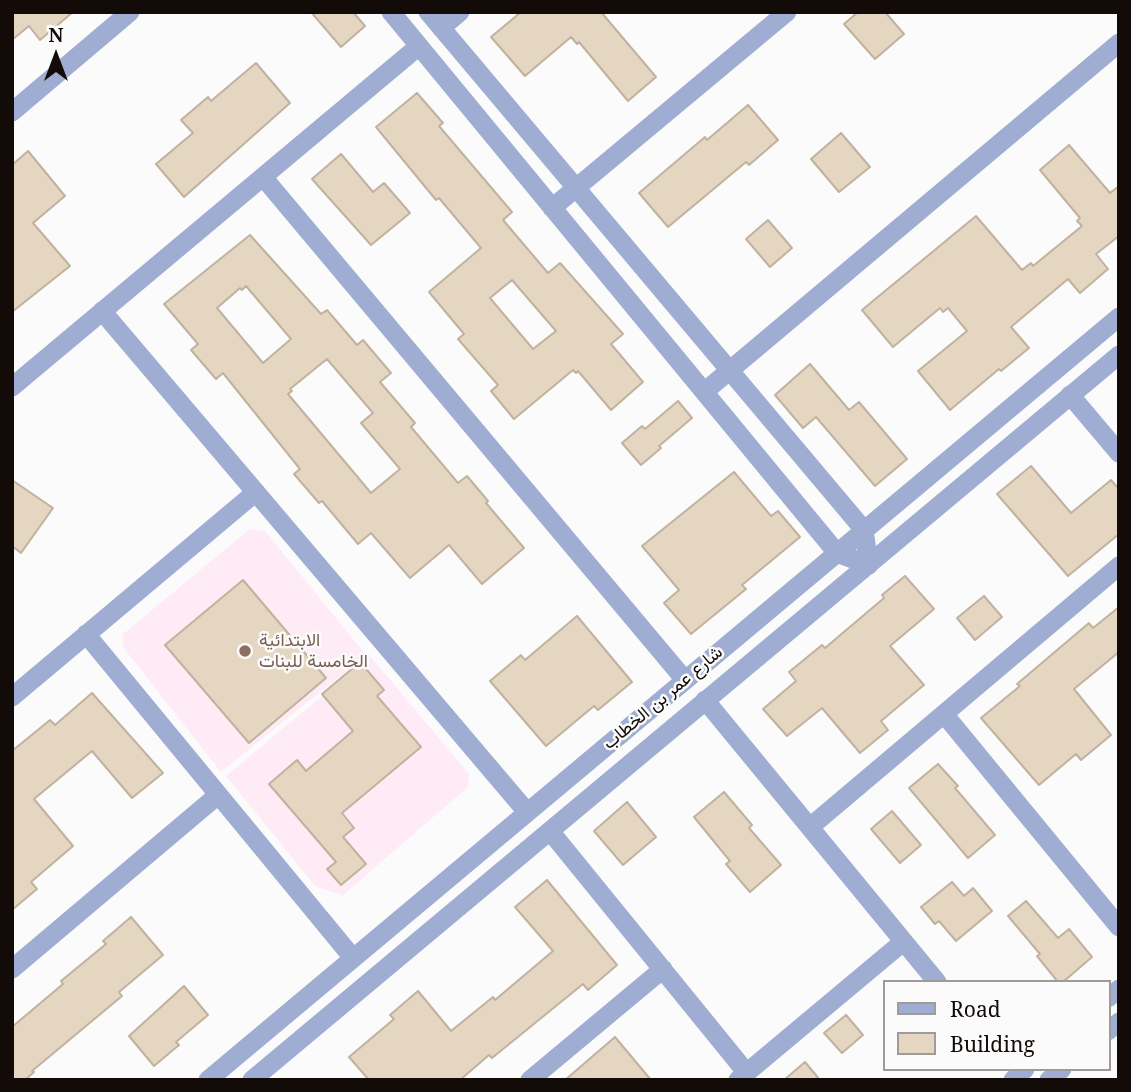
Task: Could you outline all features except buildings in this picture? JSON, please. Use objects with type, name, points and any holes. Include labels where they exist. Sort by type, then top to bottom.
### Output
[{"type":"street","points":[[12,112],[130,12]]},
{"type":"street","points":[[391,12],[837,553],[869,565]]},
{"type":"street","points":[[428,12],[863,530],[869,565]]},
{"type":"street","points":[[441,28],[460,12]]},
{"type":"street","points":[[552,208],[787,12]]},
{"type":"street","points":[[704,392],[1119,43]]},
{"type":"street","points":[[12,387],[419,46]]},
{"type":"street","points":[[263,177],[685,680]]},
{"type":"street","points":[[102,312],[527,812]]},
{"type":"street","name":"شارع عمر بن الخطاب","points":[[208,1080],[1119,317]]},
{"type":"street","name":"شارع عمر بن الخطاب","points":[[251,1080],[1119,355]]},
{"type":"street","points":[[1070,396],[1119,453]]},
{"type":"street","points":[[12,696],[256,492]]},
{"type":"street","points":[[810,827],[1119,566]]},
{"type":"street","points":[[86,635],[353,958]]},
{"type":"street","points":[[705,700],[935,980]]},
{"type":"street","points":[[944,714],[1119,927]]},
{"type":"street","points":[[12,969],[218,795]]},
{"type":"street","points":[[550,831],[663,969],[742,1076],[904,942]]},
{"type":"street","points":[[530,1080],[663,969]]},
{"type":"shaded area","name":"الابتدائية الخامسة للبنات","points":[[250,529],[265,531],[366,655],[221,772],[123,647],[123,634]]},
{"type":"shaded area","points":[[370,656],[469,774],[468,787],[343,895],[315,886],[226,776]]},
{"type":"place","name":"الابتدائية الخامسة للبنات","points":[[245,651]]}]
